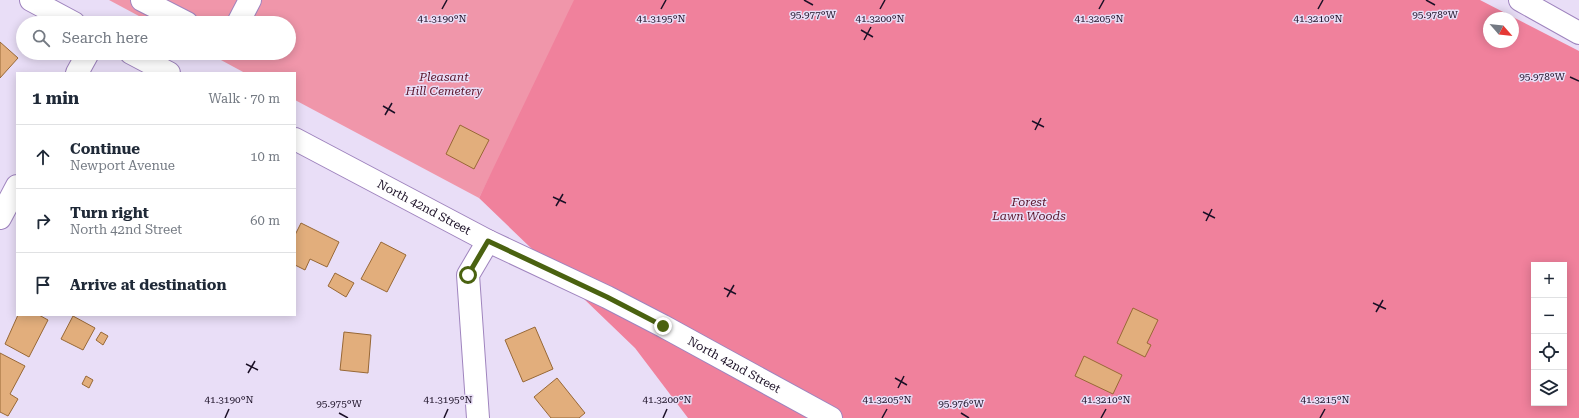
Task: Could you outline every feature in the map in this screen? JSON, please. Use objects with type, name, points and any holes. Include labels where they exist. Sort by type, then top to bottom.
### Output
[{"type":"street","points":[[31,0],[61,16]]},
{"type":"street","points":[[142,0],[173,16]]},
{"type":"street","points":[[242,16],[250,0]]},
{"type":"street","points":[[1520,0],[1579,33]]},
{"type":"street","points":[[78,72],[84,60]]},
{"type":"street","points":[[144,60],[167,72]]},
{"type":"street","name":"North 42nd Street","points":[[296,140],[488,241],[607,297],[830,418]]},
{"type":"street","points":[[0,218],[16,188]]},
{"type":"street","points":[[478,418],[468,275],[488,241]]},
{"type":"green space","name":"Pleasant Hill Cemetery","points":[[109,0],[580,0],[479,198],[296,101],[296,72],[243,72],[221,60],[296,60],[296,16],[139,16]]},
{"type":"green space","name":"Forest Lawn Woods","points":[[574,0],[1480,0],[1503,12],[1483,12],[1483,48],[1519,48],[1519,20],[1579,51],[1579,418],[688,418],[635,348],[479,198]]},
{"type":"building","points":[[0,42],[16,56],[16,60],[0,78]]},
{"type":"building","points":[[460,125],[489,140],[474,169],[446,154]]},
{"type":"building","points":[[301,223],[339,242],[327,267],[310,259],[305,270],[296,266],[296,233]]},
{"type":"building","points":[[381,242],[406,255],[387,292],[361,279]]},
{"type":"building","points":[[335,273],[354,283],[346,297],[328,286]]},
{"type":"building","points":[[1133,308],[1158,320],[1147,343],[1151,345],[1145,357],[1117,343]]},
{"type":"building","points":[[18,316],[41,316],[48,320],[29,357],[5,344]]},
{"type":"building","points":[[73,316],[95,328],[83,350],[61,339]]},
{"type":"building","points":[[535,327],[553,369],[523,382],[505,340]]},
{"type":"building","points":[[101,332],[108,336],[103,345],[96,340]]},
{"type":"building","points":[[344,332],[371,335],[368,373],[340,370]]},
{"type":"building","points":[[0,353],[25,366],[10,394],[18,399],[8,416],[0,412]]},
{"type":"building","points":[[1084,356],[1122,375],[1113,394],[1075,376]]},
{"type":"building","points":[[86,376],[93,380],[89,388],[82,384]]},
{"type":"building","points":[[557,378],[585,413],[579,418],[551,418],[534,397]]},
{"type":"route","points":[[468,275],[488,241],[607,297],[663,326]]}]
